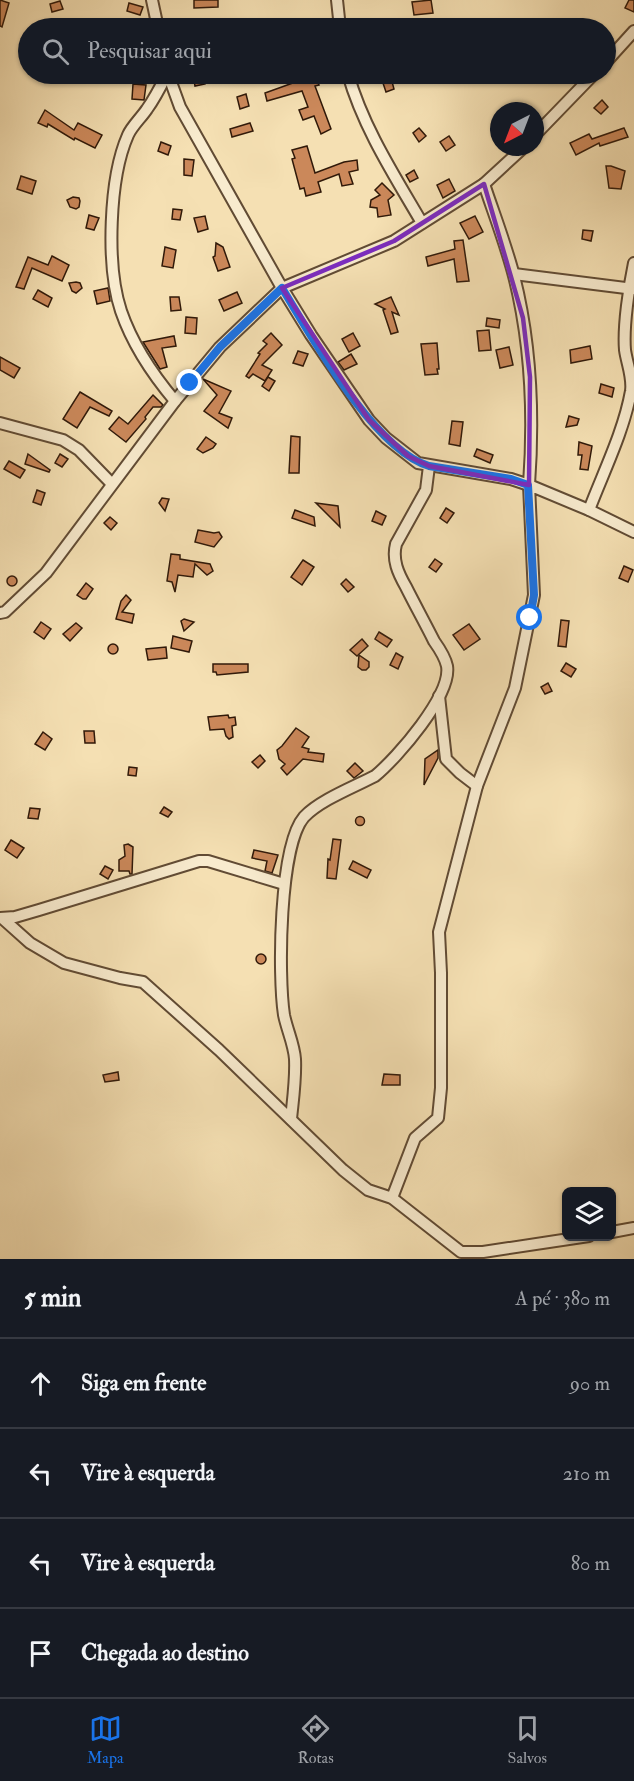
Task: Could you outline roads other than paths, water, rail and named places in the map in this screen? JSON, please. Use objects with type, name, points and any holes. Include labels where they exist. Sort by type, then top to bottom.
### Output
[{"type":"street","points":[[152,0],[156,18]]},
{"type":"street","points":[[337,0],[339,18]]},
{"type":"street","points":[[616,52],[632,37]]},
{"type":"street","points":[[162,84],[129,133],[119,164],[112,211],[113,273],[121,311],[131,332],[154,377],[175,401]]},
{"type":"street","points":[[172,84],[180,107],[282,288],[369,420],[418,463],[511,479],[589,510],[634,532]]},
{"type":"street","points":[[351,84],[383,158],[422,223]]},
{"type":"street","points":[[544,126],[584,84]]},
{"type":"street","points":[[2,614],[46,573],[175,401],[220,347],[282,288],[394,241],[484,184],[514,156]]},
{"type":"street","points":[[392,1198],[415,1137],[438,1118],[441,1088],[439,932],[477,786],[515,688],[534,595],[528,485],[530,377],[523,318],[514,274],[484,184]]},
{"type":"street","points":[[589,510],[621,425],[631,390],[630,370],[625,350],[634,263]]},
{"type":"street","points":[[514,274],[631,288]]},
{"type":"street","points":[[0,423],[63,440],[79,450],[112,484]]},
{"type":"street","points":[[291,1119],[295,1058],[282,996],[282,931],[284,884],[294,835],[298,825],[316,808],[384,769],[418,729],[446,681],[446,662],[398,574],[394,553],[396,544],[426,490],[429,466]]},
{"type":"street","points":[[439,696],[446,759],[459,773],[477,786]]},
{"type":"street","points":[[1,918],[39,910],[199,861],[208,861],[284,884]]},
{"type":"street","points":[[1,918],[30,944],[64,963],[143,982],[219,1050],[343,1170],[368,1190],[392,1198],[461,1252],[483,1252],[562,1240]]},
{"type":"street","points":[[616,1231],[634,1228]]}]
